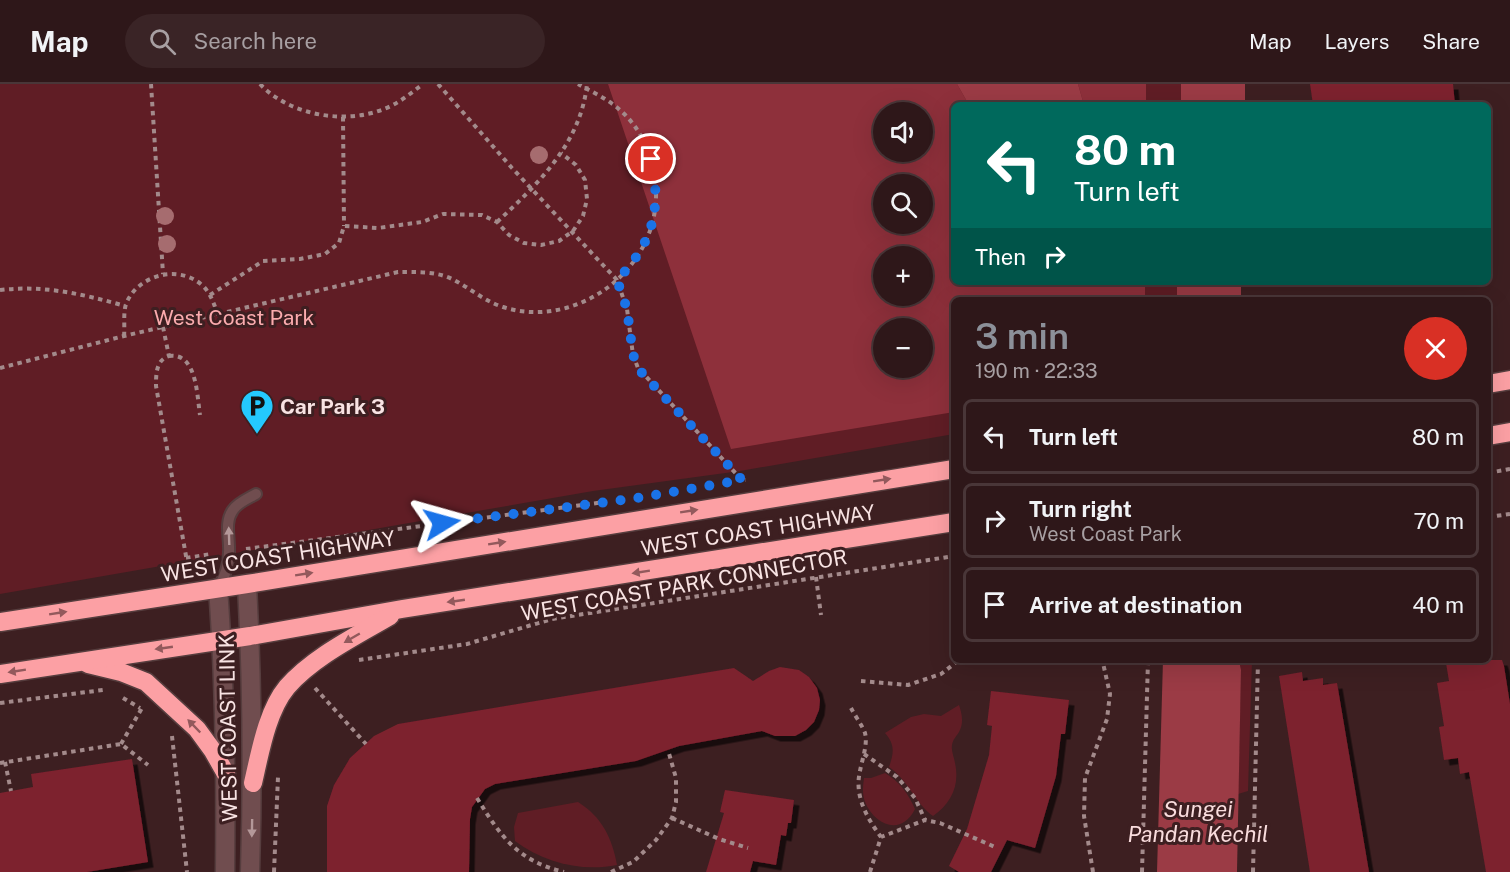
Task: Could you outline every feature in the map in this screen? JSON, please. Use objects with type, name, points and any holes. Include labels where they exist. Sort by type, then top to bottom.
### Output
[{"type":"highway","points":[[1491,383],[1510,380]]},
{"type":"highway","points":[[1491,435],[1510,432]]},
{"type":"highway","name":"WEST COAST HIGHWAY","points":[[0,622],[951,469]]},
{"type":"highway","name":"WEST COAST HIGHWAY","points":[[0,674],[250,636],[402,609],[951,522]]},
{"type":"highway","points":[[253,783],[262,742],[272,713],[286,688],[332,650],[402,609]]},
{"type":"highway","points":[[75,662],[121,672],[146,682],[198,729],[226,774]]},
{"type":"main road","name":"WEST COAST LINK","points":[[247,584],[253,783],[250,872]]},
{"type":"main road","name":"WEST COAST LINK","points":[[218,588],[226,774],[225,872]]},
{"type":"lane","points":[[218,588],[224,578],[230,551],[228,520],[233,509],[256,494]]},
{"type":"path","points":[[151,84],[163,274]]},
{"type":"path","points":[[261,84],[270,95],[298,109],[324,116],[343,117],[384,110],[423,84]]},
{"type":"path","points":[[438,84],[617,280],[627,309],[633,355],[638,368],[742,480]]},
{"type":"path","points":[[0,368],[124,336],[398,272],[451,278],[476,295],[504,308],[534,312],[556,310],[591,299],[617,280],[636,259],[649,235],[657,204],[654,174],[646,145],[620,110],[587,87],[578,84]]},
{"type":"path","points":[[497,222],[532,189],[561,153],[578,124],[587,87]]},
{"type":"path","points":[[210,295],[263,261],[300,259],[325,254],[339,243],[344,226],[343,117]]},
{"type":"path","points":[[344,226],[378,228],[422,222],[443,214],[482,215],[497,222],[509,235],[524,243],[542,246],[559,241],[573,231],[584,216],[587,198],[585,180],[576,165],[561,153]]},
{"type":"path","points":[[124,336],[125,306],[131,294],[151,278],[163,274],[177,274],[202,285],[210,295],[218,315]]},
{"type":"path","points":[[0,290],[19,288],[56,290],[125,306]]},
{"type":"path","points":[[164,327],[169,356]]},
{"type":"path","points":[[192,593],[156,386],[159,364],[164,357],[176,355],[184,358],[189,364],[193,374],[200,415]]},
{"type":"path","points":[[1491,473],[1510,470]]},
{"type":"path","points":[[731,482],[754,478]]},
{"type":"path","points":[[186,558],[607,502]]},
{"type":"path","points":[[1491,517],[1510,514]]},
{"type":"path","name":"WEST COAST PARK CONNECTOR","points":[[351,662],[467,644],[552,619],[951,556]]},
{"type":"path","points":[[816,577],[821,615]]},
{"type":"path","points":[[861,681],[908,685],[941,674],[955,663]]},
{"type":"path","points":[[1093,872],[1084,816],[1085,778],[1107,718],[1110,694],[1103,663]]},
{"type":"path","points":[[1142,872],[1148,663]]},
{"type":"path","points":[[1253,872],[1258,663]]},
{"type":"path","points":[[307,696],[315,688],[366,744]]},
{"type":"path","points":[[0,703],[109,690]]},
{"type":"path","points":[[117,694],[151,713]]},
{"type":"path","points":[[172,705],[171,722],[187,872]]},
{"type":"path","points":[[121,744],[142,708]]},
{"type":"path","points":[[851,708],[865,735],[864,754],[859,775],[860,795],[867,818],[881,837]]},
{"type":"path","points":[[11,791],[3,763],[121,744],[148,765]]},
{"type":"path","points":[[611,872],[633,862],[656,840],[672,818],[676,802],[676,778],[668,750]]},
{"type":"path","points":[[864,754],[897,777],[915,798],[925,820]]},
{"type":"path","points":[[274,872],[278,771]]},
{"type":"path","points":[[477,798],[497,830],[521,854],[547,870],[564,872]]},
{"type":"path","points":[[672,818],[719,839],[748,848]]},
{"type":"path","points":[[881,837],[925,820],[940,823],[996,847]]},
{"type":"path","points":[[870,872],[881,837]]},
{"type":"green space","name":"West Coast Park","points":[[0,84],[1181,84],[1181,102],[951,102],[951,285],[1177,285],[1177,297],[951,297],[951,435],[740,471],[593,491],[0,594]]},
{"type":"green space","points":[[1240,663],[1252,663],[1248,791],[1238,794]]},
{"type":"green space","points":[[959,705],[962,725],[952,747],[956,771],[955,786],[949,800],[933,816],[921,805],[896,772],[889,767],[893,749],[885,733],[911,717],[924,714],[941,716]]},
{"type":"green space","points":[[885,773],[903,788],[915,809],[903,823],[896,825],[889,825],[875,817],[864,799],[864,778]]},
{"type":"green space","points":[[578,802],[594,814],[605,829],[617,865],[590,867],[564,864],[538,855],[515,841],[514,827],[518,813]]},
{"type":"shaded area","points":[[608,84],[957,84],[967,102],[951,102],[951,285],[1145,285],[1145,297],[951,297],[951,412],[731,449]]},
{"type":"shaded area","points":[[1078,84],[1146,84],[1146,102],[1083,102]]},
{"type":"water","points":[[957,84],[1078,84],[1083,102],[967,102]]},
{"type":"water","points":[[1181,84],[1245,84],[1245,102],[1181,102]]},
{"type":"water","points":[[1177,285],[1241,285],[1241,297],[1177,297]]},
{"type":"water","name":"Sungei Pandan Kechil","points":[[1163,663],[1240,663],[1237,872],[1157,872]]},
{"type":"building","points":[[1310,84],[1453,84],[1455,102],[1313,102]]},
{"type":"building","points":[[1491,660],[1502,660],[1510,704],[1510,872],[1486,872],[1469,772],[1460,774],[1458,758],[1444,760],[1439,727],[1444,726],[1437,683],[1449,681],[1446,663],[1491,663]]},
{"type":"building","points":[[780,667],[799,670],[809,677],[817,688],[820,700],[814,722],[795,736],[775,736],[762,731],[679,746],[636,761],[495,784],[485,789],[472,807],[469,872],[327,872],[327,806],[334,785],[350,758],[374,736],[398,724],[734,668],[753,681]]},
{"type":"building","points":[[1302,672],[1303,681],[1323,678],[1323,685],[1337,683],[1369,872],[1310,872],[1279,676]]},
{"type":"building","points":[[991,691],[1069,700],[1065,734],[1061,734],[1056,776],[1035,848],[1007,840],[991,872],[959,872],[949,866],[967,829],[989,755],[992,726],[987,725]]},
{"type":"building","points":[[132,759],[148,862],[87,872],[0,872],[0,793],[33,787],[31,774]]},
{"type":"building","points":[[725,790],[794,800],[791,823],[788,823],[786,836],[781,835],[776,865],[753,861],[750,872],[706,872],[724,813],[720,812]]},
{"type":"place","name":"Car Park 3","points":[[257,435]]},
{"type":"route","points":[[442,523],[631,499],[742,480],[642,373],[633,355],[627,309],[617,280],[636,259],[649,235],[657,204],[651,159]]}]
